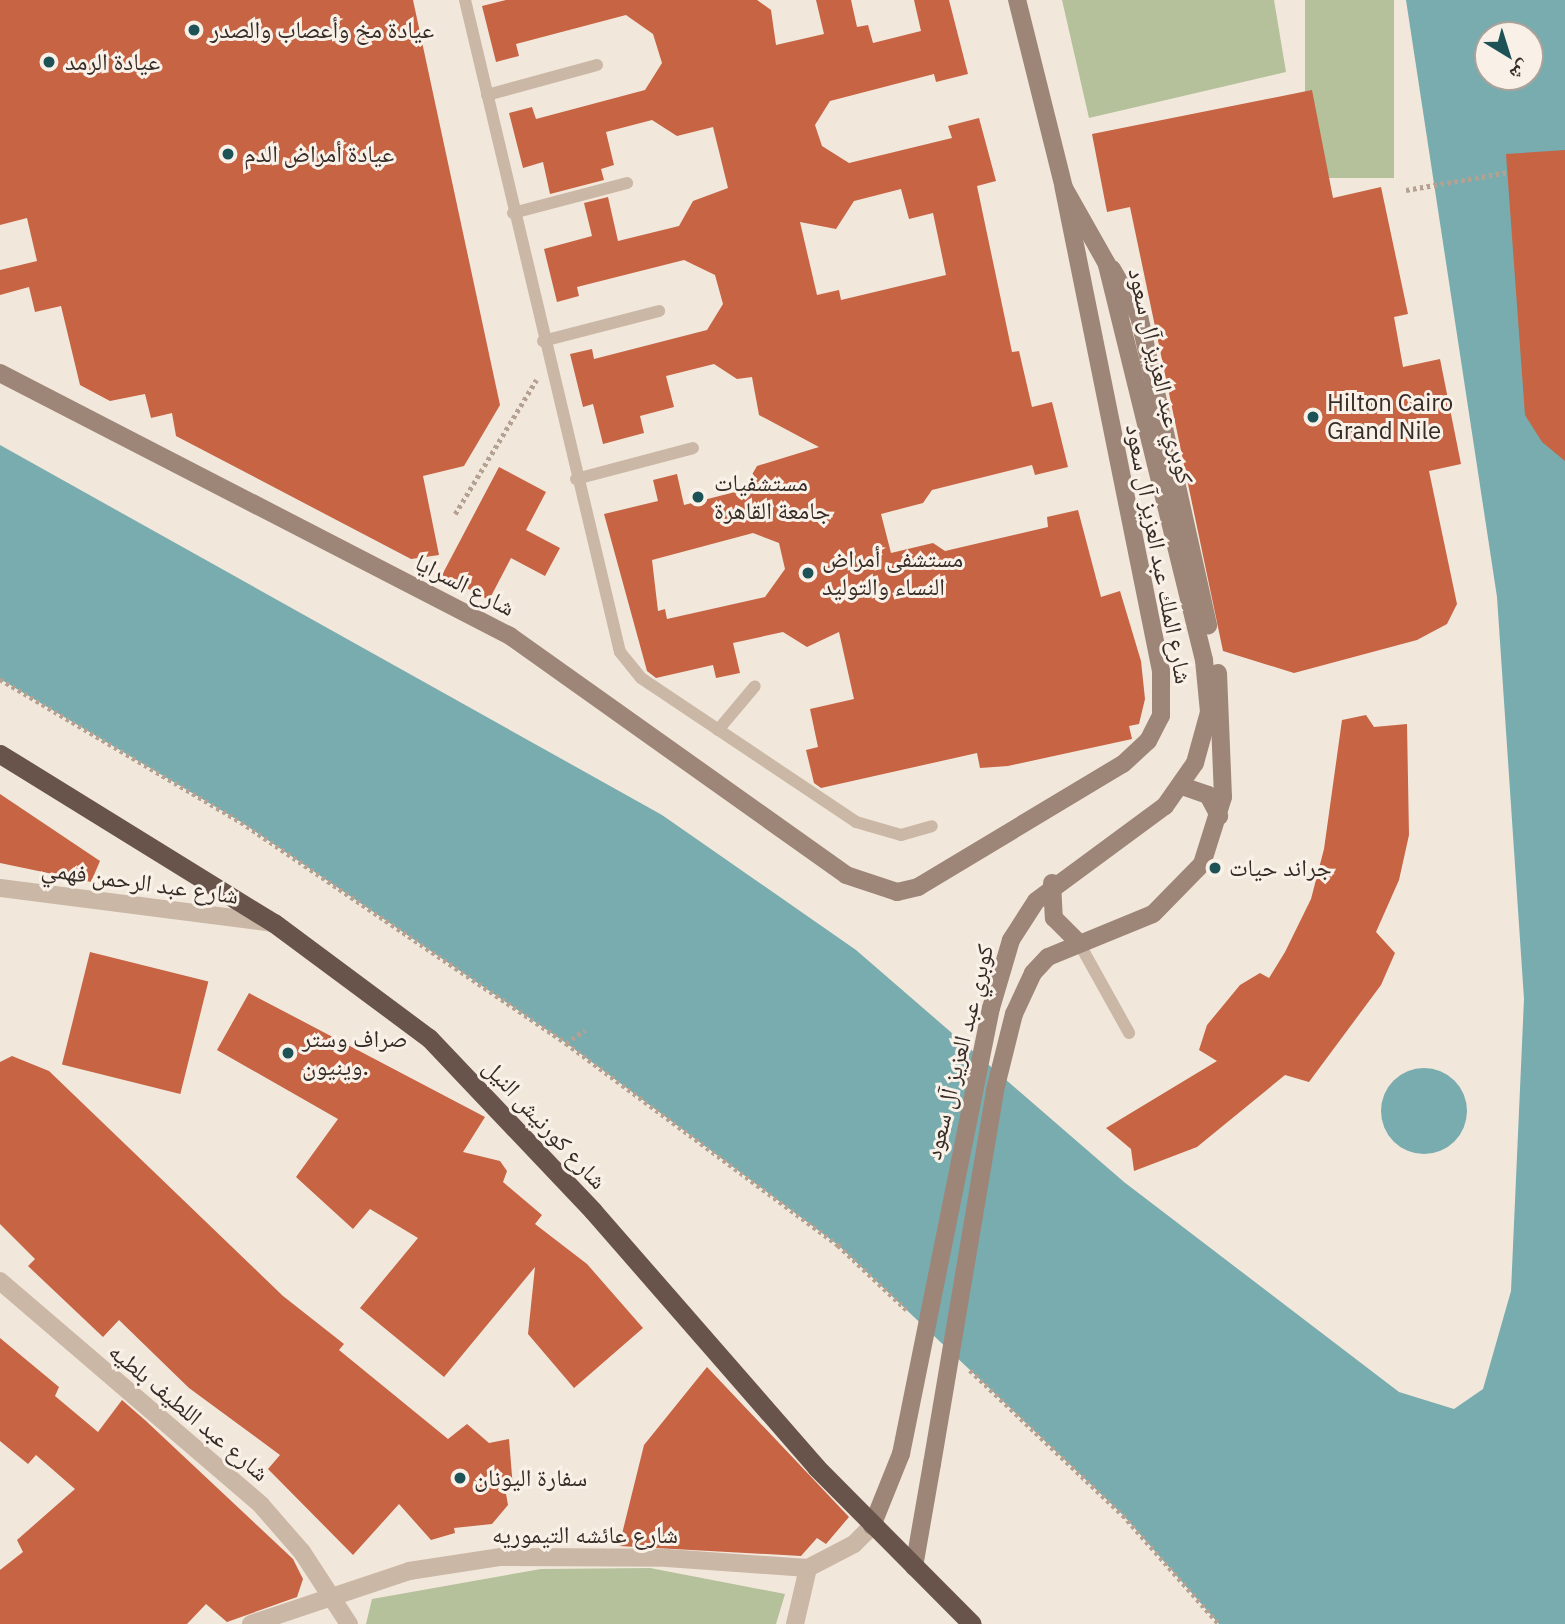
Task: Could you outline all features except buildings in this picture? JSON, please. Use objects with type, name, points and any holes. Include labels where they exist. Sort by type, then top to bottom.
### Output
[{"type":"highway","name":"شارع كورنيش النيل","points":[[0,754],[274,923],[429,1038],[585,1201],[872,1526],[972,1624]]},
{"type":"main road","name":"شارع الملك عبد العزيز آل سعود","points":[[878,888],[918,887],[1123,764],[1148,741],[1161,716],[1161,671],[1064,188],[1017,0]]},
{"type":"main road","name":"شارع الملك عبد العزيز آل سعود","points":[[1064,188],[1107,264]]},
{"type":"main road","name":"كوبري عبد العزيز آل سعود","points":[[872,1526],[901,1454],[991,1008],[1011,940],[1052,883],[1144,823],[1182,786],[1204,739],[1209,686],[1107,264]]},
{"type":"main road","name":"كوبري عبد العزيز آل سعود","points":[[914,1567],[995,1090],[1014,1014],[1040,964],[1079,943],[1132,925],[1172,900],[1202,864],[1220,820],[1225,741],[1215,658],[1139,316],[1107,264]]},
{"type":"main road","name":"شارع السرايا","points":[[0,373],[510,636],[846,876],[878,888]]},
{"type":"main road","points":[[1182,786],[1208,794],[1220,820]]},
{"type":"main road","points":[[1052,883],[1054,918],[1079,943]]},
{"type":"street","name":"شارع عبد الرحمن فهمي","points":[[0,888],[274,923]]},
{"type":"street","name":"شارع عبد اللطيف بلطيه","points":[[0,1281],[261,1505],[331,1594],[349,1624]]},
{"type":"street","points":[[795,1624],[808,1568],[854,1544],[872,1526]]},
{"type":"street","name":"شارع عائشه التيموريه","points":[[251,1624],[331,1594],[409,1571],[500,1557],[654,1557],[808,1568]]},
{"type":"lane","points":[[465,0],[543,341],[620,652],[641,678],[869,830],[901,835],[932,826]]},
{"type":"lane","points":[[488,95],[597,65]]},
{"type":"lane","points":[[513,213],[627,183]]},
{"type":"lane","points":[[543,341],[659,311]]},
{"type":"lane","points":[[576,479],[693,448]]},
{"type":"lane","points":[[718,730],[755,687]]},
{"type":"lane","points":[[1079,943],[1129,1033]]},
{"type":"path","points":[[1406,190],[1508,173]]},
{"type":"path","points":[[455,514],[520,399],[550,368]]},
{"type":"path","points":[[0,679],[241,822],[566,1043],[838,1245],[917,1319]]},
{"type":"path","points":[[566,1043],[585,1030]]},
{"type":"path","points":[[966,1366],[1123,1515],[1219,1624]]},
{"type":"green space","points":[[1062,0],[1274,0],[1286,72],[1089,118]]},
{"type":"green space","points":[[1305,0],[1394,0],[1394,178],[1305,178]]},
{"type":"green space","points":[[650,1568],[785,1594],[776,1624],[366,1624],[372,1599],[541,1569]]},
{"type":"water","points":[[1406,0],[1565,0],[1565,1624],[1219,1624],[1123,1515],[838,1245],[566,1043],[241,822],[0,679],[0,445],[662,815],[856,950],[1124,1182],[1399,1392],[1454,1409],[1483,1389],[1511,1291],[1524,999],[1497,597]]},
{"type":"water","points":[[1424,1068],[1448,1075],[1460,1087],[1467,1111],[1460,1135],[1448,1147],[1424,1154],[1400,1147],[1388,1135],[1381,1111],[1388,1087],[1400,1075]]},
{"type":"place","name":"عيادة مخ وأعصاب والصدر","points":[[194,30]]},
{"type":"place","name":"عيادة الرمد","points":[[49,62]]},
{"type":"place","name":"عيادة أمراض الدم","points":[[228,154]]},
{"type":"place","name":"Hilton Cairo Grand Nile","points":[[1313,417]]},
{"type":"place","name":"مستشفيات جامعة القاهرة","points":[[698,497]]},
{"type":"place","name":"مستشفى أمراض النساء والتوليد","points":[[808,573]]},
{"type":"place","name":"جراند حيات","points":[[1215,868]]},
{"type":"place","name":"صراف وستر وينيون.","points":[[288,1053]]},
{"type":"place","name":"سفارة اليونان","points":[[460,1478]]}]
